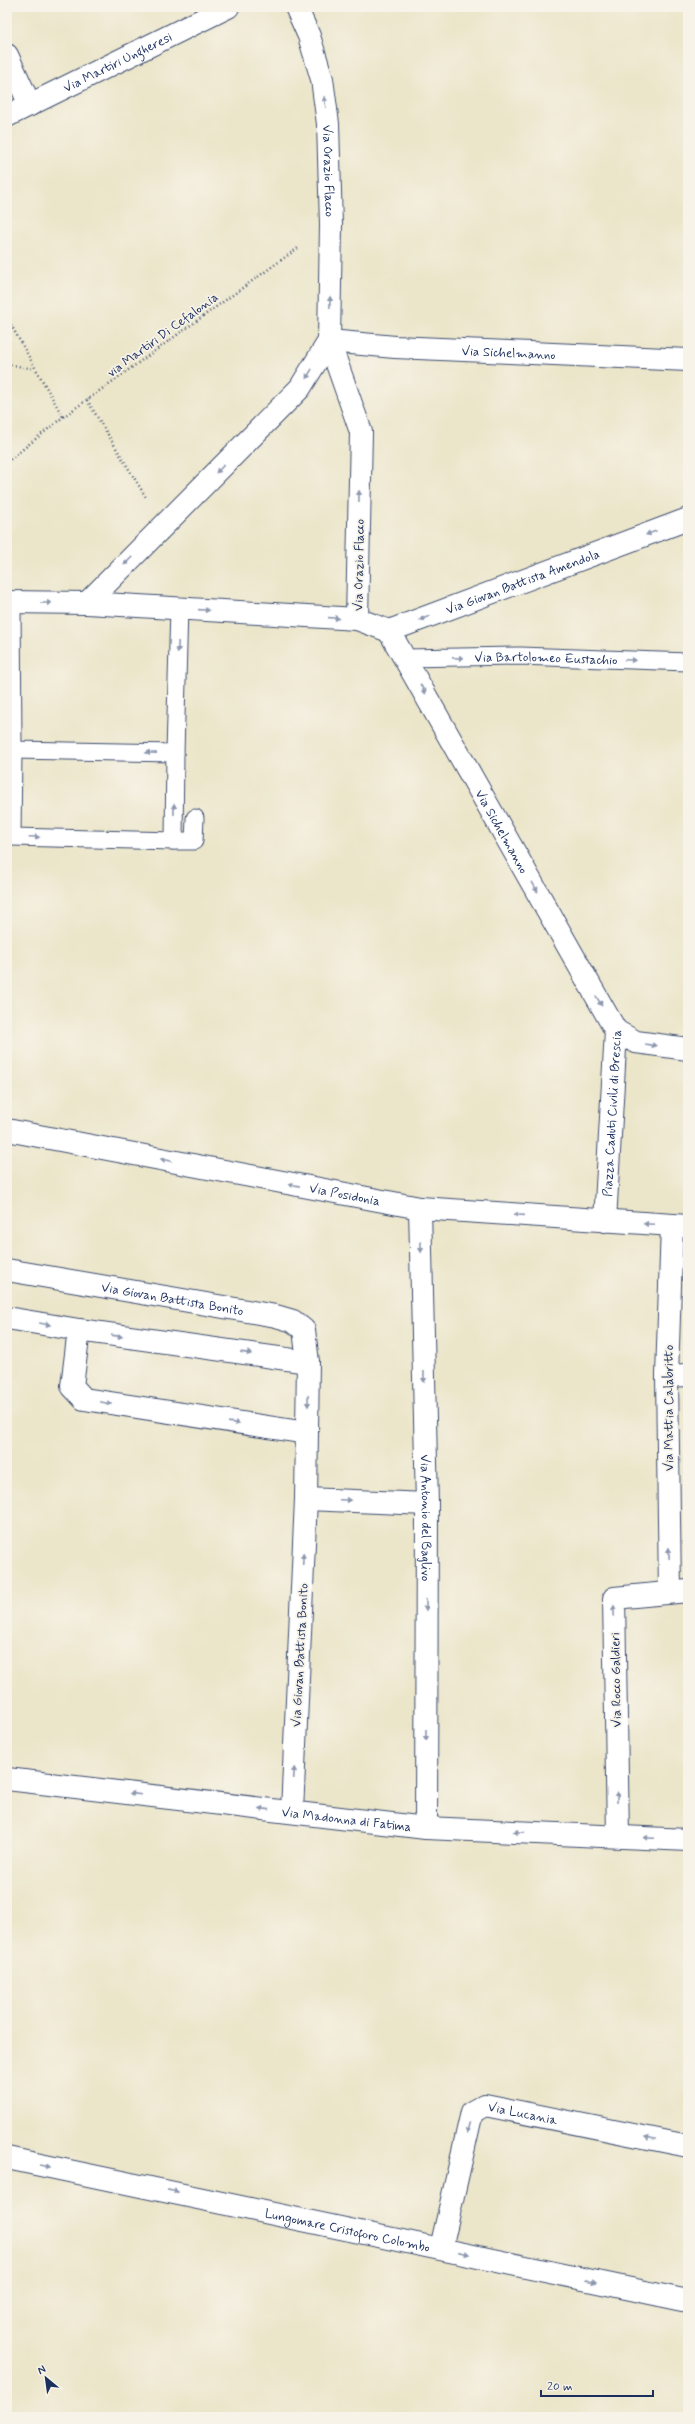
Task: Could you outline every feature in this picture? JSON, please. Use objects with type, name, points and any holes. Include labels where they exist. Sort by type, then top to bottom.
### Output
[{"type":"street","name":"Via Martiri Ungheresi","points":[[7,116],[228,7]]},
{"type":"street","name":"Via Orazio Flacco","points":[[10,602],[86,603],[356,619],[361,432],[329,341],[331,225],[328,124],[322,79],[309,36],[296,7]]},
{"type":"street","points":[[7,55],[30,105]]},
{"type":"street","points":[[86,603],[300,388],[329,341]]},
{"type":"street","name":"Via Sichelmanno","points":[[329,341],[395,347],[688,360]]},
{"type":"street","name":"Via Giovan Battista Amendola","points":[[389,631],[688,519]]},
{"type":"street","points":[[356,619],[389,631]]},
{"type":"street","name":"Via Sichelmanno","points":[[389,631],[616,1031]]},
{"type":"street","name":"Piazza Caduti Civili di Brescia","points":[[605,1222],[616,1031],[636,1042],[688,1049]]},
{"type":"street","name":"Via Posidonia","points":[[7,1133],[420,1208],[605,1222],[680,1225]]},
{"type":"street","name":"Via Antonio del Baglivo","points":[[420,1208],[427,1504],[426,1828]]},
{"type":"street","name":"Via Mattia Calabritto","points":[[679,1592],[678,1376],[680,1225]]},
{"type":"street","name":"Via Giovan Battista Bonito","points":[[7,1270],[293,1321],[304,1330],[308,1362],[306,1499],[292,1812]]},
{"type":"street","points":[[7,1318],[79,1330],[308,1362]]},
{"type":"street","points":[[79,1330],[72,1386],[84,1399],[307,1433]]},
{"type":"street","points":[[306,1499],[427,1504]]},
{"type":"street","name":"Via Rocco Galdieri","points":[[618,1836],[614,1598],[679,1592]]},
{"type":"street","name":"Via Madonna di Fatima","points":[[7,1779],[426,1828],[688,1840]]},
{"type":"street","name":"Via Lucania","points":[[441,2248],[472,2112],[485,2105],[688,2146]]},
{"type":"street","name":"Lungomare Cristoforo Colombo","points":[[7,2158],[688,2301]]},
{"type":"lane","points":[[10,602],[14,750],[9,837],[194,841],[195,818]]},
{"type":"lane","points":[[174,841],[179,608]]},
{"type":"lane","name":"Via Bartolomeo Eustachio","points":[[405,658],[471,659],[520,656],[688,662]]},
{"type":"lane","points":[[14,750],[175,753]]},
{"type":"path","name":"via Martiri Di Cefalonia","points":[[7,462],[63,417],[331,225]]},
{"type":"path","points":[[7,318],[34,369],[63,417]]},
{"type":"path","points":[[7,364],[34,369]]},
{"type":"path","points":[[87,400],[163,526]]}]
